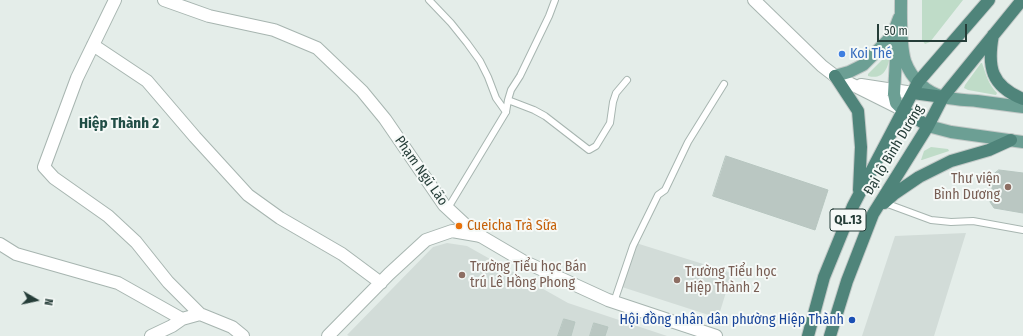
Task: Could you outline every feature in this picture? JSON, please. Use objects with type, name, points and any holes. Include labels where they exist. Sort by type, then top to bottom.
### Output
[{"type":"highway","name":"Đại lộ Bình Dương","points":[[808,336],[824,277],[853,206],[903,110],[916,88],[989,0]]},
{"type":"highway","name":"Đại lộ Bình Dương","points":[[830,336],[847,281],[873,214],[928,126],[943,97],[1022,0]]},
{"type":"highway","points":[[994,34],[990,56],[993,74],[1004,88],[1016,97],[1023,100]]},
{"type":"highway","points":[[835,76],[858,111],[861,147],[859,195]]},
{"type":"highway","points":[[916,88],[943,97]]},
{"type":"highway","points":[[903,110],[928,126]]},
{"type":"highway","points":[[873,214],[894,194],[919,177],[951,161],[989,150],[1011,140]]},
{"type":"main road","points":[[901,0],[902,49],[916,88]]},
{"type":"main road","points":[[835,76],[849,72],[863,65],[888,40],[901,13]]},
{"type":"main road","points":[[901,13],[896,53],[895,90],[896,103],[903,110]]},
{"type":"main road","points":[[943,97],[1023,107]]},
{"type":"main road","points":[[928,126],[951,132],[1023,142]]},
{"type":"street","points":[[114,0],[77,78],[44,167],[54,178],[114,221],[136,242],[168,282],[200,314],[232,327],[242,336]]},
{"type":"street","name":"Phạm Ngũ Lão","points":[[164,0],[209,16],[274,30],[317,48],[362,91],[385,119],[444,205],[472,231],[523,261],[614,302],[716,336]]},
{"type":"street","points":[[754,0],[822,66],[835,76],[903,110]]},
{"type":"street","points":[[93,45],[147,81],[248,195],[280,218],[342,254],[381,283]]},
{"type":"street","points":[[835,76],[859,84],[895,90],[916,88]]},
{"type":"street","points":[[331,335],[381,283],[426,240],[452,231],[481,236]]},
{"type":"street","points":[[0,244],[16,254],[118,283],[182,319]]},
{"type":"street","points":[[151,336],[172,326],[182,319],[200,314]]},
{"type":"lane","points":[[429,0],[455,28],[480,61],[496,98],[506,112]]},
{"type":"lane","points":[[448,208],[506,112],[511,90],[520,76],[549,16],[555,0]]},
{"type":"lane","points":[[508,100],[545,116],[589,150],[596,146],[610,123],[616,93],[627,80]]},
{"type":"lane","points":[[614,302],[633,246],[658,195],[665,190],[688,142],[724,84]]},
{"type":"lane","points":[[885,203],[931,220],[951,222],[973,221],[1023,230]]},
{"type":"shaded area","points":[[966,233],[934,336],[862,336],[895,236]]},
{"type":"shaded area","name":"Trường Tiểu học Bán trú Lê Hồng Phong","points":[[447,243],[467,246],[568,303],[667,336],[347,335],[433,247]]},
{"type":"shaded area","name":"Trường Tiểu học Hiệp Thành 2","points":[[636,243],[732,273],[718,318],[622,287]]},
{"type":"green space","points":[[922,0],[963,0],[930,42],[925,44],[922,40]]},
{"type":"green space","points":[[887,55],[890,56],[888,65],[884,72],[881,75],[873,77],[868,76],[868,74]]},
{"type":"green space","points":[[981,63],[989,82],[997,93],[996,95],[964,88]]},
{"type":"green space","points":[[931,147],[948,149],[949,151],[921,160],[924,151]]},
{"type":"building","points":[[726,156],[828,190],[815,230],[713,196]]},
{"type":"building","name":"Thư viện Bình Dương","points":[[999,170],[1023,173],[1023,213],[994,208],[990,202],[994,174]]},
{"type":"building","points":[[564,319],[575,322],[571,336],[558,336]]},
{"type":"building","points":[[594,323],[608,327],[605,336],[590,336]]},
{"type":"place","name":"Koi Thé","points":[[842,54]]},
{"type":"place","name":"Thư viện Bình Dương","points":[[1008,187]]},
{"type":"place","name":"Cueicha Trà Sữa","points":[[459,226]]},
{"type":"place","name":"Trường Tiểu học Bán trú Lê Hồng Phong","points":[[462,275]]},
{"type":"place","name":"Trường Tiểu học Hiệp Thành 2","points":[[677,280]]},
{"type":"place","name":"Hội đồng nhân dân phường Hiệp Thành","points":[[852,320]]},
{"type":"district","name":"Hiệp Thành 2","points":[[119,124]]}]
